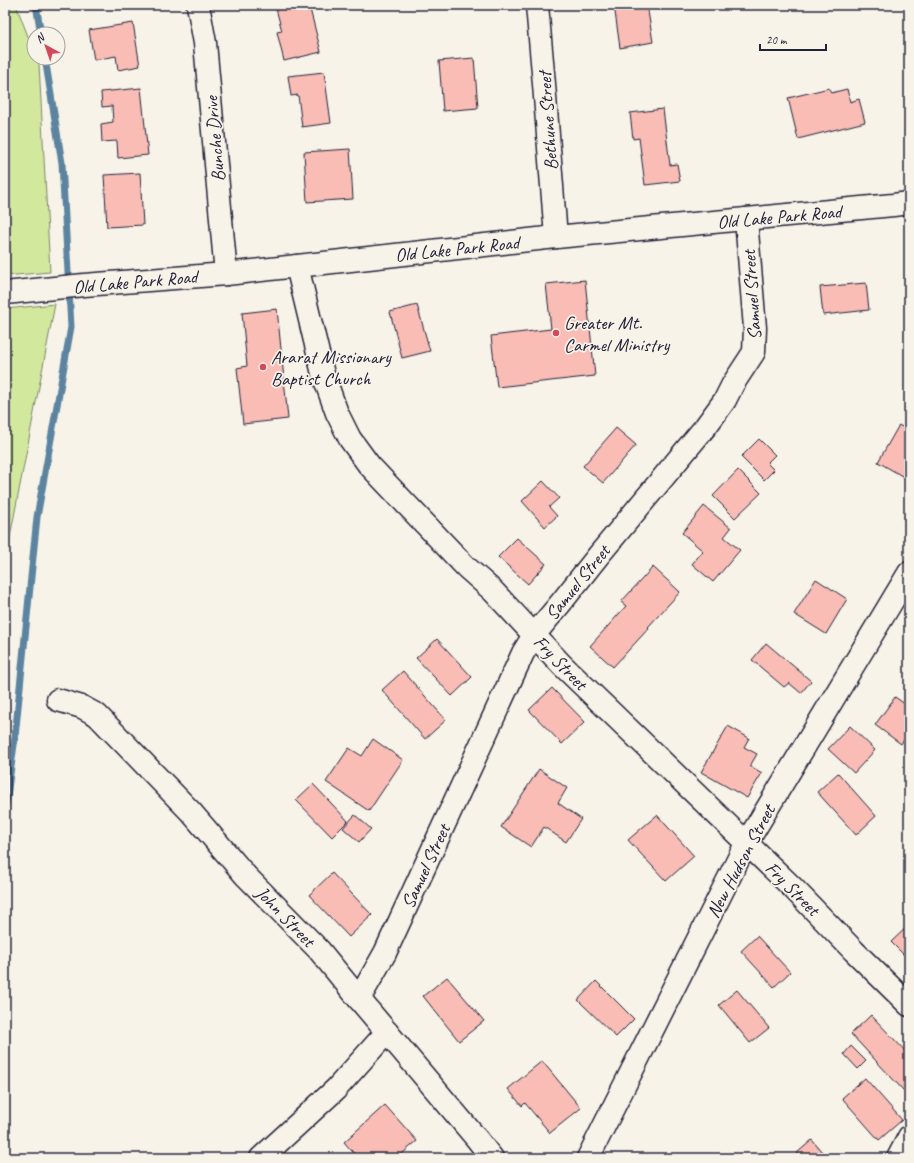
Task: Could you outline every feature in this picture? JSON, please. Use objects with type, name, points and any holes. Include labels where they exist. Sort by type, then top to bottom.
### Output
[{"type":"street","name":"Bunche Drive","points":[[198,5],[205,43],[226,274]]},
{"type":"street","name":"Bethune Street","points":[[537,5],[556,237]]},
{"type":"street","name":"Old Lake Park Road","points":[[5,293],[84,285],[226,274],[556,237],[909,203]]},
{"type":"street","name":"Samuel Street","points":[[359,999],[385,953],[523,654],[534,635],[706,426],[725,400],[733,384],[754,352],[755,328],[746,219]]},
{"type":"street","name":"Fry Street","points":[[297,266],[323,374],[337,413],[350,439],[369,465],[466,567],[493,591],[562,665],[747,842],[909,1005]]},
{"type":"street","name":"New Hudson Street","points":[[588,1158],[747,842],[909,573]]},
{"type":"street","name":"John Street","points":[[58,700],[82,707],[97,715],[191,812],[246,876],[319,950],[492,1158]]},
{"type":"street","points":[[261,1158],[336,1089],[387,1032]]},
{"type":"street","points":[[898,1158],[909,1137]]},
{"type":"green space","points":[[5,5],[16,5],[26,31],[26,66],[39,66],[50,272],[5,276]]},
{"type":"green space","points":[[55,304],[5,563],[5,309]]},
{"type":"building","points":[[275,5],[309,5],[321,52],[284,61],[277,32],[282,31]]},
{"type":"building","points":[[614,5],[647,5],[653,42],[620,48]]},
{"type":"building","points":[[133,23],[140,66],[118,70],[116,56],[94,60],[89,30]]},
{"type":"building","points":[[474,58],[478,108],[443,111],[439,61]]},
{"type":"building","points":[[324,72],[331,123],[302,127],[298,95],[291,96],[288,76]]},
{"type":"building","points":[[141,88],[148,155],[118,158],[117,141],[102,142],[101,124],[113,122],[112,106],[102,107],[101,92]]},
{"type":"building","points":[[829,88],[831,93],[847,89],[850,102],[859,99],[865,122],[798,139],[788,98]]},
{"type":"building","points":[[663,109],[670,165],[677,164],[680,181],[645,185],[639,138],[633,139],[630,113]]},
{"type":"building","points":[[350,149],[353,199],[307,202],[304,152]]},
{"type":"building","points":[[140,173],[143,225],[107,227],[104,175]]},
{"type":"building","name":"Greater Mt. Carmel Ministry","points":[[585,280],[595,376],[497,387],[491,336],[551,329],[546,284]]},
{"type":"building","points":[[866,283],[869,310],[823,315],[820,287]]},
{"type":"building","points":[[417,305],[430,351],[402,358],[390,312]]},
{"type":"building","name":"Ararat Missionary Baptist Church","points":[[277,309],[288,419],[243,424],[237,368],[247,366],[242,313]]},
{"type":"building","points":[[899,425],[909,431],[909,480],[878,462]]},
{"type":"building","points":[[616,428],[636,445],[603,483],[583,466]]},
{"type":"building","points":[[759,439],[775,455],[767,463],[774,470],[764,480],[741,457]]},
{"type":"building","points":[[738,470],[761,493],[735,518],[713,496]]},
{"type":"building","points":[[543,481],[559,498],[549,507],[557,516],[545,527],[522,501]]},
{"type":"building","points":[[704,506],[731,528],[724,537],[740,550],[713,582],[692,564],[703,551],[682,533]]},
{"type":"building","points":[[517,538],[546,564],[528,584],[498,557]]},
{"type":"building","points":[[653,567],[680,592],[613,667],[590,646],[626,606],[621,602]]},
{"type":"building","points":[[816,579],[847,599],[826,634],[794,614]]},
{"type":"building","points":[[437,639],[472,677],[452,696],[416,658]]},
{"type":"building","points":[[766,643],[811,681],[801,693],[789,683],[784,687],[752,660]]},
{"type":"building","points":[[403,671],[446,720],[425,739],[382,690]]},
{"type":"building","points":[[552,688],[585,722],[562,744],[529,710]]},
{"type":"building","points":[[895,697],[909,707],[909,733],[901,744],[875,725]]},
{"type":"building","points":[[728,726],[749,738],[744,747],[757,754],[750,766],[762,773],[747,798],[701,772]]},
{"type":"building","points":[[850,726],[875,750],[854,773],[828,749]]},
{"type":"building","points":[[373,739],[403,760],[369,811],[326,782],[349,748],[362,756]]},
{"type":"building","points":[[539,769],[567,788],[558,803],[581,819],[566,842],[544,827],[531,847],[501,827]]},
{"type":"building","points":[[838,773],[876,816],[856,835],[817,792]]},
{"type":"building","points":[[313,784],[348,821],[332,837],[296,800]]},
{"type":"building","points":[[355,815],[371,829],[359,842],[343,828]]},
{"type":"building","points":[[657,815],[694,856],[666,881],[628,840]]},
{"type":"building","points":[[332,873],[372,915],[349,937],[309,895]]},
{"type":"building","points":[[909,925],[909,960],[891,942]]},
{"type":"building","points":[[757,936],[790,972],[774,987],[741,951]]},
{"type":"building","points":[[447,977],[484,1021],[459,1041],[423,996]]},
{"type":"building","points":[[596,981],[634,1019],[616,1037],[578,1000]]},
{"type":"building","points":[[737,990],[769,1028],[750,1043],[719,1005]]},
{"type":"building","points":[[871,1015],[909,1055],[909,1087],[904,1091],[851,1034]]},
{"type":"building","points":[[851,1046],[866,1061],[858,1069],[844,1054]]},
{"type":"building","points":[[542,1061],[581,1108],[550,1133],[525,1103],[522,1106],[508,1089]]},
{"type":"building","points":[[865,1078],[902,1120],[879,1140],[842,1098]]},
{"type":"building","points":[[385,1105],[417,1141],[397,1158],[370,1158],[366,1154],[362,1158],[358,1158],[344,1142]]},
{"type":"building","points":[[812,1140],[827,1158],[801,1158],[797,1153]]},
{"type":"waterway","points":[[36,5],[40,26]]},
{"type":"waterway","points":[[5,811],[15,737],[37,517],[71,327],[62,163],[46,66]]},
{"type":"place","name":"Greater Mt. Carmel Ministry","points":[[556,333]]},
{"type":"place","name":"Ararat Missionary Baptist Church","points":[[263,367]]}]
